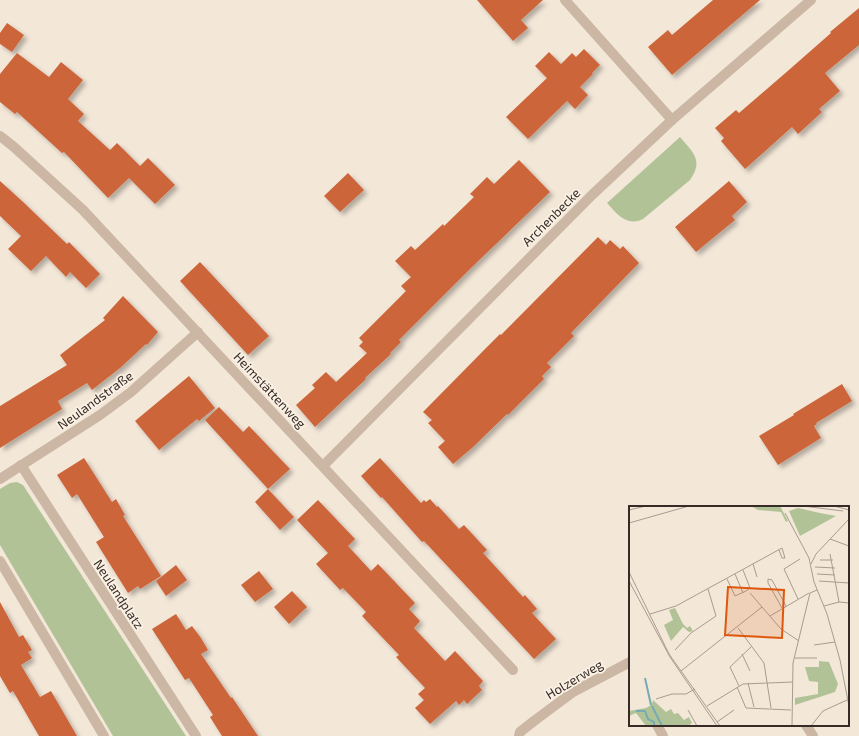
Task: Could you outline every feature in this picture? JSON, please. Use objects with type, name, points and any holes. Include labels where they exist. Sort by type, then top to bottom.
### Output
[{"type":"street","points":[[565,0],[672,120]]},
{"type":"street","name":"Archenbecke","points":[[323,466],[592,195],[672,120],[810,0]]},
{"type":"street","name":"Heimstättenweg","points":[[0,136],[83,210],[513,670]]},
{"type":"street","name":"Neulandstraße","points":[[0,478],[100,415],[132,392],[198,332]]},
{"type":"street","name":"Neulandplatz","points":[[21,466],[196,736]]},
{"type":"street","points":[[0,561],[104,736]]},
{"type":"street","name":"Holzerweg","points":[[519,736],[520,732],[534,720],[573,692],[629,666]]},
{"type":"street","points":[[658,726],[663,736]]},
{"type":"street","points":[[807,726],[812,736]]},
{"type":"green space","points":[[680,137],[693,152],[695,157],[696,167],[690,180],[643,219],[632,221],[623,218],[607,203]]},
{"type":"green space","points":[[17,482],[23,485],[186,736],[113,736],[0,545],[0,489],[10,483]]},
{"type":"building","points":[[477,0],[543,0],[521,20],[528,28],[513,41]]},
{"type":"building","points":[[713,0],[760,0],[672,75],[648,47],[668,30],[672,35]]},
{"type":"building","points":[[859,8],[859,45],[825,73],[840,91],[819,109],[822,112],[798,134],[792,127],[745,169],[721,141],[724,138],[715,128],[736,110],[739,113]]},
{"type":"building","points":[[7,23],[24,35],[12,52],[0,44],[0,33]]},
{"type":"building","points":[[584,49],[600,65],[580,87],[588,95],[575,109],[567,101],[528,139],[506,117],[547,78],[535,66],[549,52],[561,64],[572,53],[576,57]]},
{"type":"building","points":[[17,53],[49,77],[61,62],[83,80],[68,99],[84,114],[78,121],[110,150],[117,143],[140,166],[148,158],[175,185],[155,204],[129,178],[108,198],[64,152],[62,153],[17,112],[15,114],[0,102],[0,74]]},
{"type":"building","points":[[519,160],[550,192],[399,340],[401,342],[390,353],[391,354],[365,378],[366,379],[315,427],[296,405],[315,388],[312,385],[326,372],[336,382],[367,353],[359,346],[363,342],[359,338],[406,291],[401,286],[411,277],[395,261],[411,246],[415,250],[443,224],[444,226],[474,197],[470,194],[487,177],[494,184]]},
{"type":"building","points":[[348,173],[364,190],[340,212],[324,196]]},
{"type":"building","points":[[0,181],[67,244],[69,242],[100,274],[86,288],[70,272],[66,277],[46,256],[31,271],[8,249],[21,236],[0,216]]},
{"type":"building","points":[[729,181],[747,202],[732,216],[735,220],[696,252],[675,227]]},
{"type":"building","points":[[598,237],[606,245],[610,240],[620,249],[623,246],[639,263],[571,333],[574,336],[547,363],[551,367],[542,376],[544,379],[508,415],[507,414],[453,464],[438,447],[445,441],[428,423],[432,420],[423,412]]},
{"type":"building","points":[[200,262],[269,336],[248,355],[180,281]]},
{"type":"building","points":[[123,296],[158,332],[147,345],[146,344],[120,368],[92,390],[87,383],[58,401],[62,409],[0,448],[0,406],[67,365],[60,355],[105,320],[103,318]]},
{"type":"building","points":[[189,376],[215,408],[199,421],[197,419],[159,450],[135,421]]},
{"type":"building","points":[[842,384],[852,401],[816,423],[817,424],[814,426],[821,438],[778,465],[759,436]]},
{"type":"building","points":[[219,407],[243,432],[249,426],[290,469],[268,489],[205,420]]},
{"type":"building","points":[[84,458],[112,502],[116,499],[125,515],[123,516],[161,576],[140,589],[138,586],[128,593],[96,542],[104,537],[77,494],[72,498],[57,475]]},
{"type":"building","points":[[380,458],[421,503],[424,500],[426,502],[430,499],[459,529],[464,525],[487,550],[483,553],[523,597],[525,595],[537,609],[532,613],[556,639],[534,659],[361,476]]},
{"type":"building","points":[[268,489],[294,517],[280,530],[255,502]]},
{"type":"building","points":[[318,500],[355,539],[348,546],[371,571],[378,564],[415,603],[409,609],[420,621],[414,628],[445,661],[455,651],[483,681],[479,686],[482,690],[467,704],[464,700],[459,705],[456,701],[430,724],[415,708],[424,700],[418,694],[425,688],[396,657],[399,655],[362,616],[366,612],[343,588],[340,590],[316,564],[328,553],[297,520]]},
{"type":"building","points":[[176,565],[187,580],[166,596],[156,581]]},
{"type":"building","points":[[259,571],[273,589],[255,602],[241,585]]},
{"type":"building","points":[[292,591],[307,607],[289,624],[274,607]]},
{"type":"building","points":[[0,602],[19,637],[23,635],[32,650],[28,652],[32,658],[21,665],[40,697],[51,691],[77,736],[39,736],[13,691],[10,693],[0,676]]},
{"type":"building","points":[[176,614],[186,630],[192,626],[201,638],[208,650],[201,654],[258,736],[222,736],[210,717],[213,715],[189,678],[185,680],[152,629]]}]
